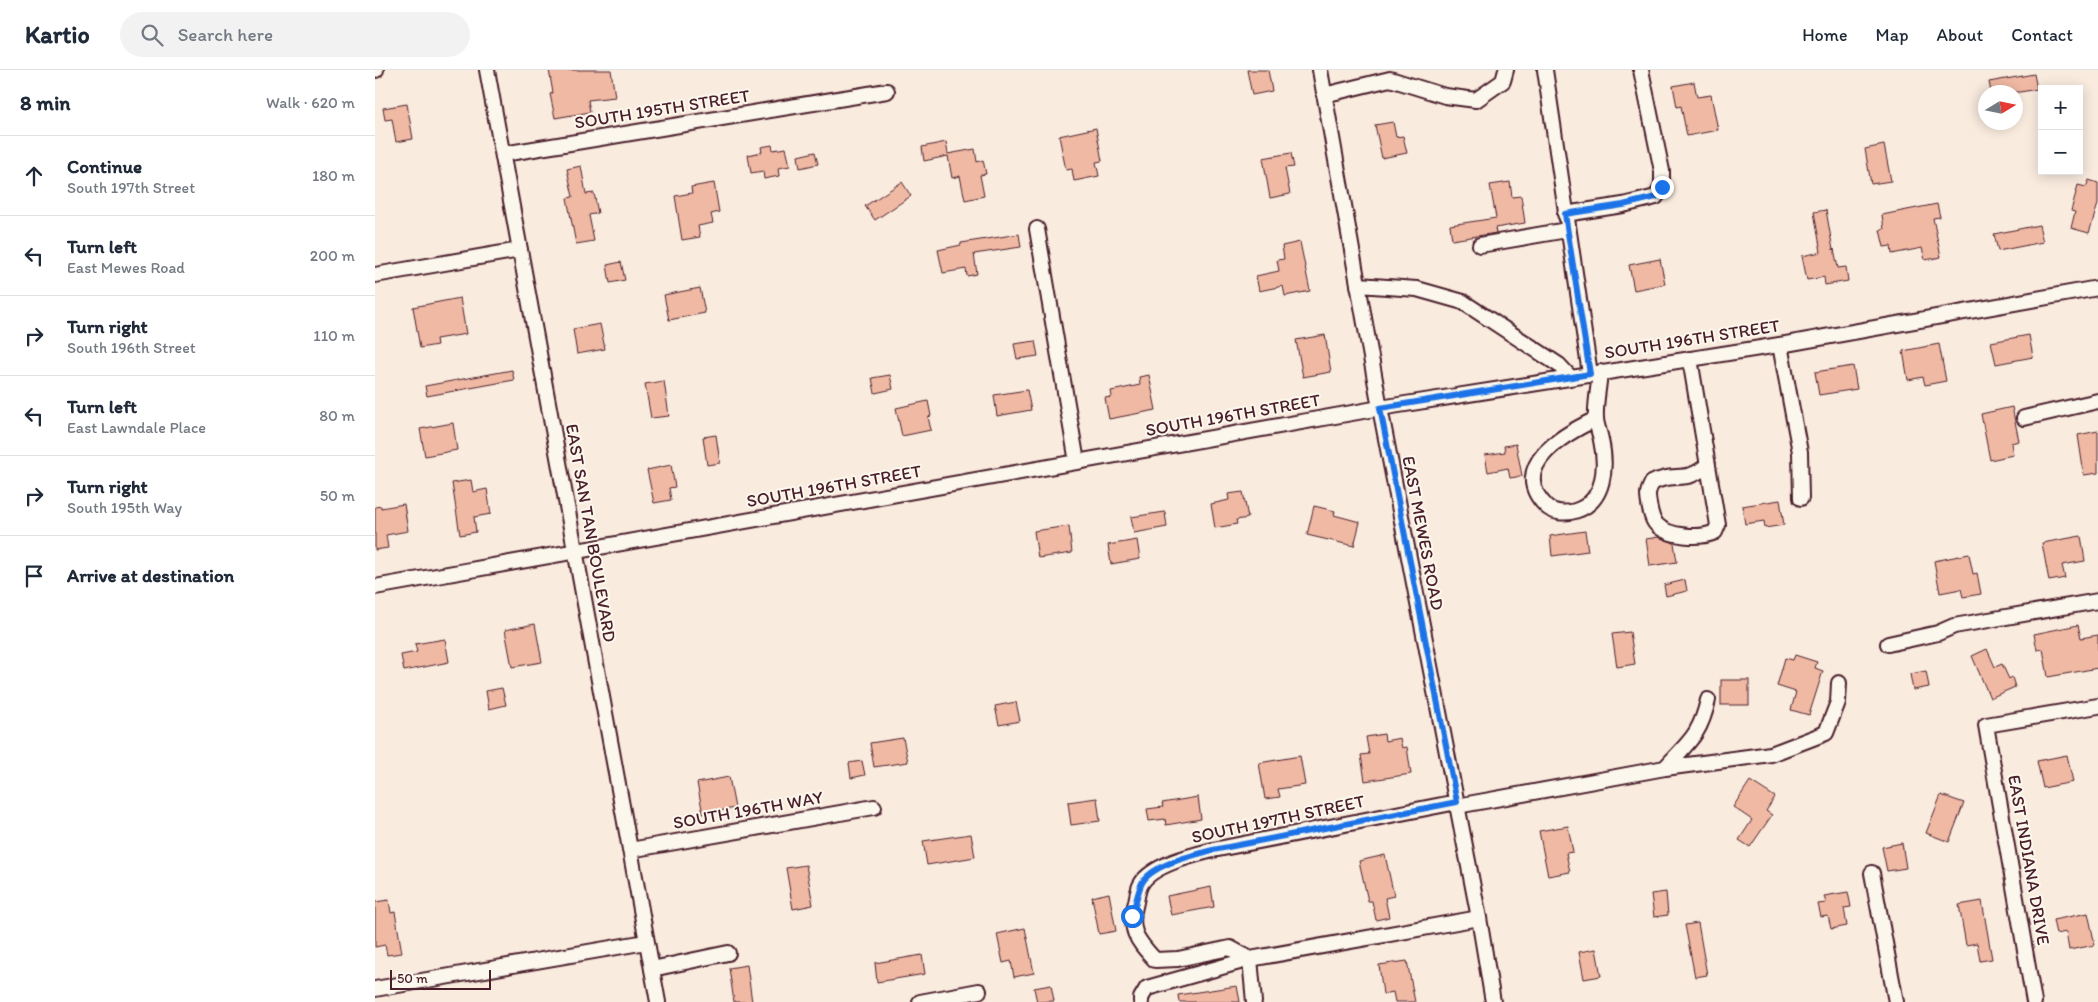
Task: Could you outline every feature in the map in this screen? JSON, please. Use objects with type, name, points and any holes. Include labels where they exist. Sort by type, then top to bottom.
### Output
[{"type":"street","name":"EAST SAN TAN BOULEVARD","points":[[487,70],[658,1002]]},
{"type":"street","name":"EAST MEWES ROAD","points":[[1320,70],[1380,408],[1479,918],[1493,1002]]},
{"type":"street","points":[[1324,95],[1390,79],[1445,96],[1476,100],[1503,81],[1506,70]]},
{"type":"street","points":[[1545,70],[1567,230],[1595,373],[1595,419],[1600,430],[1604,463],[1595,500],[1573,512],[1559,512],[1548,508],[1536,495],[1533,484],[1535,467],[1542,454],[1559,440],[1595,419]]},
{"type":"street","points":[[1565,214],[1623,205],[1656,197],[1662,187],[1659,151],[1641,70]]},
{"type":"street","name":"SOUTH 195TH STREET","points":[[503,154],[887,91]]},
{"type":"street","points":[[1037,229],[1077,462]]},
{"type":"street","points":[[1479,245],[1567,230]]},
{"type":"street","points":[[375,275],[520,250]]},
{"type":"street","points":[[1358,285],[1417,289],[1463,302],[1559,365],[1570,377]]},
{"type":"street","name":"SOUTH 196TH STREET","points":[[375,587],[1380,408],[1780,345],[2098,288]]},
{"type":"street","points":[[1780,345],[1801,452],[1801,498]]},
{"type":"street","points":[[1690,359],[1708,464],[1718,525],[1715,532],[1707,536],[1695,537],[1671,532],[1656,525],[1648,493],[1652,483],[1668,478],[1698,474],[1708,464]]},
{"type":"street","points":[[2025,418],[2098,401]]},
{"type":"street","points":[[1888,644],[1939,633],[1954,626],[2098,601]]},
{"type":"street","name":"SOUTH 197TH STREET","points":[[1250,959],[1229,948],[1178,959],[1155,960],[1137,940],[1132,916],[1141,883],[1157,870],[1177,860],[1213,850],[1457,804],[1665,768],[1771,754],[1826,733],[1838,702],[1839,683]]},
{"type":"street","points":[[1665,768],[1698,732],[1708,700]]},
{"type":"street","name":"EAST INDIANA DRIVE","points":[[2034,1002],[1986,724],[2098,706]]},
{"type":"street","name":"SOUTH 196TH WAY","points":[[630,850],[874,807]]},
{"type":"street","points":[[1873,873],[1895,1002]]},
{"type":"street","points":[[1141,1002],[1141,998],[1147,988],[1250,959],[1479,918]]},
{"type":"street","points":[[375,989],[646,942]]},
{"type":"street","points":[[652,969],[728,953]]},
{"type":"street","points":[[1250,959],[1254,1002]]},
{"type":"street","points":[[920,1002],[979,991]]},
{"type":"building","points":[[549,70],[611,70],[615,97],[588,100],[590,112],[555,118],[550,94],[553,93]]},
{"type":"building","points":[[1247,70],[1268,70],[1272,91],[1252,95]]},
{"type":"building","points":[[2034,74],[2037,89],[2023,91],[2023,85],[1990,85],[1989,82]]},
{"type":"building","points":[[1694,82],[1697,97],[1711,95],[1718,130],[1687,136],[1681,106],[1677,107],[1673,86]]},
{"type":"building","points":[[407,104],[413,139],[396,142],[392,119],[385,120],[383,108]]},
{"type":"building","points":[[1393,122],[1396,137],[1403,136],[1407,153],[1382,158],[1375,125]]},
{"type":"building","points":[[1096,128],[1102,161],[1096,162],[1099,176],[1074,181],[1072,169],[1066,170],[1059,136]]},
{"type":"building","points":[[946,142],[948,154],[975,149],[977,162],[983,160],[986,174],[980,175],[984,196],[965,200],[960,176],[952,178],[948,156],[924,161],[922,147]]},
{"type":"building","points":[[772,145],[773,150],[786,148],[790,166],[778,168],[779,176],[764,179],[763,171],[751,173],[748,155],[762,152],[761,147]]},
{"type":"building","points":[[1884,145],[1891,181],[1871,184],[1865,149]]},
{"type":"building","points":[[815,152],[818,164],[800,168],[798,156]]},
{"type":"building","points":[[1291,153],[1294,167],[1285,168],[1290,194],[1270,198],[1263,158]]},
{"type":"building","points":[[581,166],[586,194],[594,193],[598,213],[589,215],[594,241],[576,244],[567,198],[573,197],[567,169]]},
{"type":"building","points":[[2089,180],[2098,183],[2098,204],[2089,233],[2071,228],[2075,212],[2071,211],[2078,185],[2086,187]]},
{"type":"building","points":[[902,182],[911,196],[875,220],[865,206]]},
{"type":"building","points":[[1510,182],[1512,197],[1521,196],[1525,223],[1495,228],[1496,233],[1452,240],[1450,225],[1496,218],[1490,185]]},
{"type":"building","points":[[714,183],[719,212],[711,214],[713,223],[698,226],[700,237],[682,240],[675,196],[692,193],[691,187]]},
{"type":"building","points":[[1937,204],[1940,217],[1933,218],[1941,257],[1925,260],[1922,248],[1892,254],[1891,246],[1884,247],[1880,230],[1884,229],[1882,215]]},
{"type":"building","points":[[1826,210],[1838,268],[1846,267],[1848,281],[1825,285],[1824,277],[1807,280],[1802,256],[1821,252],[1814,212]]},
{"type":"building","points":[[2039,225],[2043,242],[1998,251],[1994,234]]},
{"type":"building","points":[[1019,234],[1021,247],[974,254],[977,274],[967,276],[966,269],[943,273],[938,250],[961,245],[961,243]]},
{"type":"building","points":[[1300,242],[1310,291],[1285,296],[1283,286],[1259,291],[1256,276],[1279,271],[1277,260],[1284,259],[1282,246]]},
{"type":"building","points":[[1660,259],[1665,284],[1634,290],[1629,265]]},
{"type":"building","points":[[621,262],[625,280],[610,283],[607,265]]},
{"type":"building","points":[[700,288],[705,313],[669,320],[664,295]]},
{"type":"building","points":[[460,298],[466,334],[436,339],[437,345],[420,348],[413,307]]},
{"type":"building","points":[[600,324],[605,349],[577,354],[573,329]]},
{"type":"building","points":[[1325,335],[1331,372],[1303,377],[1296,340]]},
{"type":"building","points":[[2029,335],[2033,357],[1996,364],[1991,342]]},
{"type":"building","points":[[1035,341],[1038,356],[1017,359],[1014,344]]},
{"type":"building","points":[[1939,344],[1946,381],[1925,385],[1923,377],[1908,380],[1903,351]]},
{"type":"building","points":[[1853,366],[1857,389],[1819,395],[1815,372]]},
{"type":"building","points":[[512,370],[514,380],[427,396],[425,386]]},
{"type":"building","points":[[890,375],[893,389],[875,393],[872,378]]},
{"type":"building","points":[[1149,375],[1156,410],[1109,419],[1105,398],[1112,397],[1111,391],[1140,385],[1139,377]]},
{"type":"building","points":[[664,381],[669,416],[651,418],[645,384]]},
{"type":"building","points":[[1027,390],[1031,410],[997,416],[994,395]]},
{"type":"building","points":[[928,401],[931,416],[928,417],[931,430],[902,436],[896,408]]},
{"type":"building","points":[[2012,407],[2019,441],[2011,443],[2013,455],[1990,460],[1981,414]]},
{"type":"building","points":[[453,423],[457,450],[425,456],[420,429]]},
{"type":"building","points":[[2098,431],[2098,473],[2084,475],[2078,435]]},
{"type":"building","points":[[716,435],[720,463],[707,465],[703,437]]},
{"type":"building","points":[[1516,444],[1522,476],[1510,478],[1508,468],[1488,472],[1485,455],[1505,452],[1504,446]]},
{"type":"building","points":[[671,465],[675,487],[669,488],[671,500],[654,503],[647,470]]},
{"type":"building","points":[[471,480],[473,492],[487,489],[491,514],[474,517],[476,532],[460,535],[452,483]]},
{"type":"building","points":[[1243,492],[1248,518],[1236,520],[1237,524],[1215,528],[1211,504],[1229,500],[1228,494]]},
{"type":"building","points":[[1780,500],[1784,525],[1765,528],[1764,521],[1745,524],[1742,506]]},
{"type":"building","points":[[404,504],[408,531],[386,535],[388,548],[375,550],[375,507],[381,506],[381,508]]},
{"type":"building","points":[[1314,506],[1335,511],[1334,515],[1360,522],[1354,546],[1307,535]]},
{"type":"building","points":[[1165,512],[1167,527],[1134,533],[1131,517]]},
{"type":"building","points":[[1069,526],[1072,553],[1038,558],[1034,531]]},
{"type":"building","points":[[1585,531],[1588,551],[1552,556],[1550,536]]},
{"type":"building","points":[[2081,536],[2085,561],[2062,565],[2065,578],[2049,581],[2042,543]]},
{"type":"building","points":[[1659,537],[1674,543],[1677,562],[1650,566],[1646,539]]},
{"type":"building","points":[[1137,540],[1140,559],[1111,564],[1108,545]]},
{"type":"building","points":[[1969,554],[1973,574],[1977,573],[1981,594],[1963,597],[1961,589],[1940,593],[1934,561]]},
{"type":"building","points":[[1685,580],[1687,591],[1666,596],[1664,585]]},
{"type":"building","points":[[535,624],[542,662],[512,667],[505,630]]},
{"type":"building","points":[[2078,625],[2081,638],[2098,635],[2098,668],[2048,677],[2043,649],[2037,650],[2034,634]]},
{"type":"building","points":[[1630,632],[1635,664],[1617,667],[1612,634]]},
{"type":"building","points":[[445,639],[449,662],[404,671],[401,655],[417,652],[415,644]]},
{"type":"building","points":[[1987,649],[1995,667],[2002,664],[2009,679],[2012,677],[2015,687],[1990,698],[1972,656]]},
{"type":"building","points":[[1795,655],[1817,662],[1815,668],[1823,671],[1809,715],[1791,710],[1796,692],[1777,686],[1785,658],[1793,660]]},
{"type":"building","points":[[1926,671],[1929,687],[1913,690],[1910,674]]},
{"type":"building","points":[[1721,680],[1749,680],[1749,705],[1721,705]]},
{"type":"building","points":[[502,688],[506,705],[489,709],[486,691]]},
{"type":"building","points":[[1016,702],[1020,721],[999,725],[995,706]]},
{"type":"building","points":[[1384,734],[1385,741],[1400,738],[1402,748],[1407,747],[1411,774],[1365,781],[1361,755],[1369,754],[1366,737]]},
{"type":"building","points":[[903,738],[908,762],[874,767],[870,743]]},
{"type":"building","points":[[2067,755],[2073,782],[2043,788],[2037,761]]},
{"type":"building","points":[[1300,756],[1305,785],[1278,789],[1280,797],[1265,799],[1259,763]]},
{"type":"building","points":[[862,761],[865,775],[851,778],[849,763]]},
{"type":"building","points":[[729,777],[735,808],[703,814],[697,783]]},
{"type":"building","points":[[1750,781],[1775,797],[1766,811],[1772,815],[1750,847],[1739,840],[1752,820],[1733,807]]},
{"type":"building","points":[[1941,795],[1964,803],[1949,842],[1926,833]]},
{"type":"building","points":[[1198,797],[1201,819],[1166,825],[1165,819],[1149,821],[1147,809],[1163,807],[1162,803]]},
{"type":"building","points":[[1097,798],[1100,821],[1071,825],[1068,802]]},
{"type":"building","points":[[1568,826],[1573,852],[1566,853],[1570,872],[1548,876],[1539,831]]},
{"type":"building","points":[[971,834],[975,857],[927,865],[923,841]]},
{"type":"building","points":[[1902,843],[1906,868],[1887,871],[1882,847]]},
{"type":"building","points":[[1385,855],[1394,896],[1385,898],[1389,917],[1376,920],[1372,901],[1368,901],[1359,861]]},
{"type":"building","points":[[806,865],[813,905],[793,909],[786,868]]},
{"type":"building","points":[[1211,887],[1214,907],[1171,915],[1167,896]]},
{"type":"building","points":[[1666,892],[1668,915],[1654,917],[1651,894]]},
{"type":"building","points":[[1848,892],[1851,907],[1844,908],[1847,926],[1831,929],[1828,916],[1821,917],[1818,904],[1826,903],[1824,896]]},
{"type":"building","points":[[1109,893],[1116,931],[1099,934],[1092,897]]},
{"type":"building","points":[[389,900],[391,913],[395,912],[402,953],[387,955],[385,945],[375,947],[375,902]]},
{"type":"building","points":[[1982,901],[1992,959],[1980,961],[1977,943],[1966,945],[1959,905]]},
{"type":"building","points":[[2088,913],[2095,945],[2069,950],[2066,932],[2056,934],[2053,920]]},
{"type":"building","points":[[1698,923],[1707,975],[1695,977],[1685,925]]},
{"type":"building","points":[[1025,928],[1034,973],[1014,977],[1011,961],[1003,963],[997,934]]},
{"type":"building","points":[[1596,949],[1601,976],[1584,979],[1579,952]]},
{"type":"building","points":[[922,955],[925,974],[877,982],[875,963]]},
{"type":"building","points":[[1407,961],[1415,1002],[1395,1002],[1393,992],[1383,994],[1379,965]]},
{"type":"building","points":[[747,965],[752,1002],[734,1002],[729,968]]},
{"type":"building","points":[[1051,985],[1054,1001],[1037,1002],[1034,988]]},
{"type":"building","points":[[1237,986],[1240,1002],[1179,1002],[1178,995]]},
{"type":"route","points":[[1132,916],[1141,883],[1157,870],[1177,860],[1213,850],[1457,802],[1380,408],[1590,374],[1565,214],[1623,205],[1656,197],[1662,187]]}]
